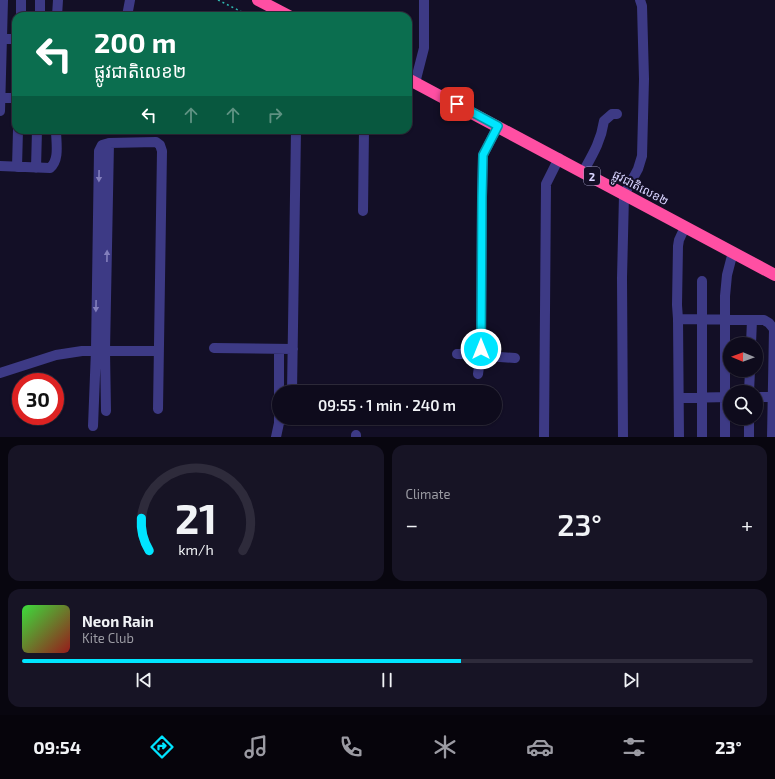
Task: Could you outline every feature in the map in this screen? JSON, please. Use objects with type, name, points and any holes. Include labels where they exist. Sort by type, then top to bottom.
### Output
[{"type":"highway","points":[[258,0],[281,12]]},
{"type":"highway","name":"ផ្លូវជាតិលេខ២","points":[[412,81],[559,158],[624,195],[775,275]]},
{"type":"street","points":[[0,111],[3,0]]},
{"type":"street","points":[[21,0],[21,12]]},
{"type":"street","points":[[40,0],[40,12]]},
{"type":"street","points":[[57,12],[58,0]]},
{"type":"street","points":[[128,12],[130,0]]},
{"type":"street","points":[[412,81],[424,48],[424,0]]},
{"type":"street","points":[[623,437],[622,278],[624,195],[638,169],[642,156],[644,79],[642,6],[640,0]]},
{"type":"street","points":[[1,39],[12,39]]},
{"type":"street","points":[[0,98],[12,98]]},
{"type":"street","points":[[583,172],[598,145],[602,135],[604,121],[612,114],[617,114]]},
{"type":"street","points":[[478,374],[481,355],[483,155],[498,126]]},
{"type":"street","points":[[17,167],[18,134]]},
{"type":"street","points":[[36,168],[37,134]]},
{"type":"street","points":[[0,166],[50,168],[55,164],[56,159],[56,134]]},
{"type":"street","points":[[292,385],[296,134]]},
{"type":"street","points":[[363,211],[364,134]]},
{"type":"street","points":[[106,411],[100,350],[99,151],[102,145],[109,143],[156,142],[160,145],[162,151],[158,409]]},
{"type":"street","points":[[544,437],[546,184],[559,158]]},
{"type":"street","points":[[679,437],[677,305],[678,246],[685,226]]},
{"type":"street","points":[[728,385],[725,320],[727,275],[733,252]]},
{"type":"street","points":[[702,281],[702,437]]},
{"type":"street","points":[[678,320],[764,320],[769,323],[774,330],[772,437]]},
{"type":"street","points":[[751,337],[752,320]]},
{"type":"street","points":[[214,348],[293,350]]},
{"type":"street","points":[[279,349],[280,385]]},
{"type":"street","points":[[93,426],[100,350]]},
{"type":"street","points":[[0,373],[56,355],[100,350],[159,351]]},
{"type":"street","points":[[457,354],[515,358]]},
{"type":"street","points":[[679,398],[723,397]]},
{"type":"street","points":[[763,397],[772,397]]},
{"type":"street","points":[[276,437],[280,425]]},
{"type":"street","points":[[725,437],[726,425]]},
{"type":"street","points":[[749,425],[749,437]]},
{"type":"path","points":[[218,0],[242,12]]},
{"type":"route","points":[[457,104],[498,126],[483,155],[481,349]]}]
